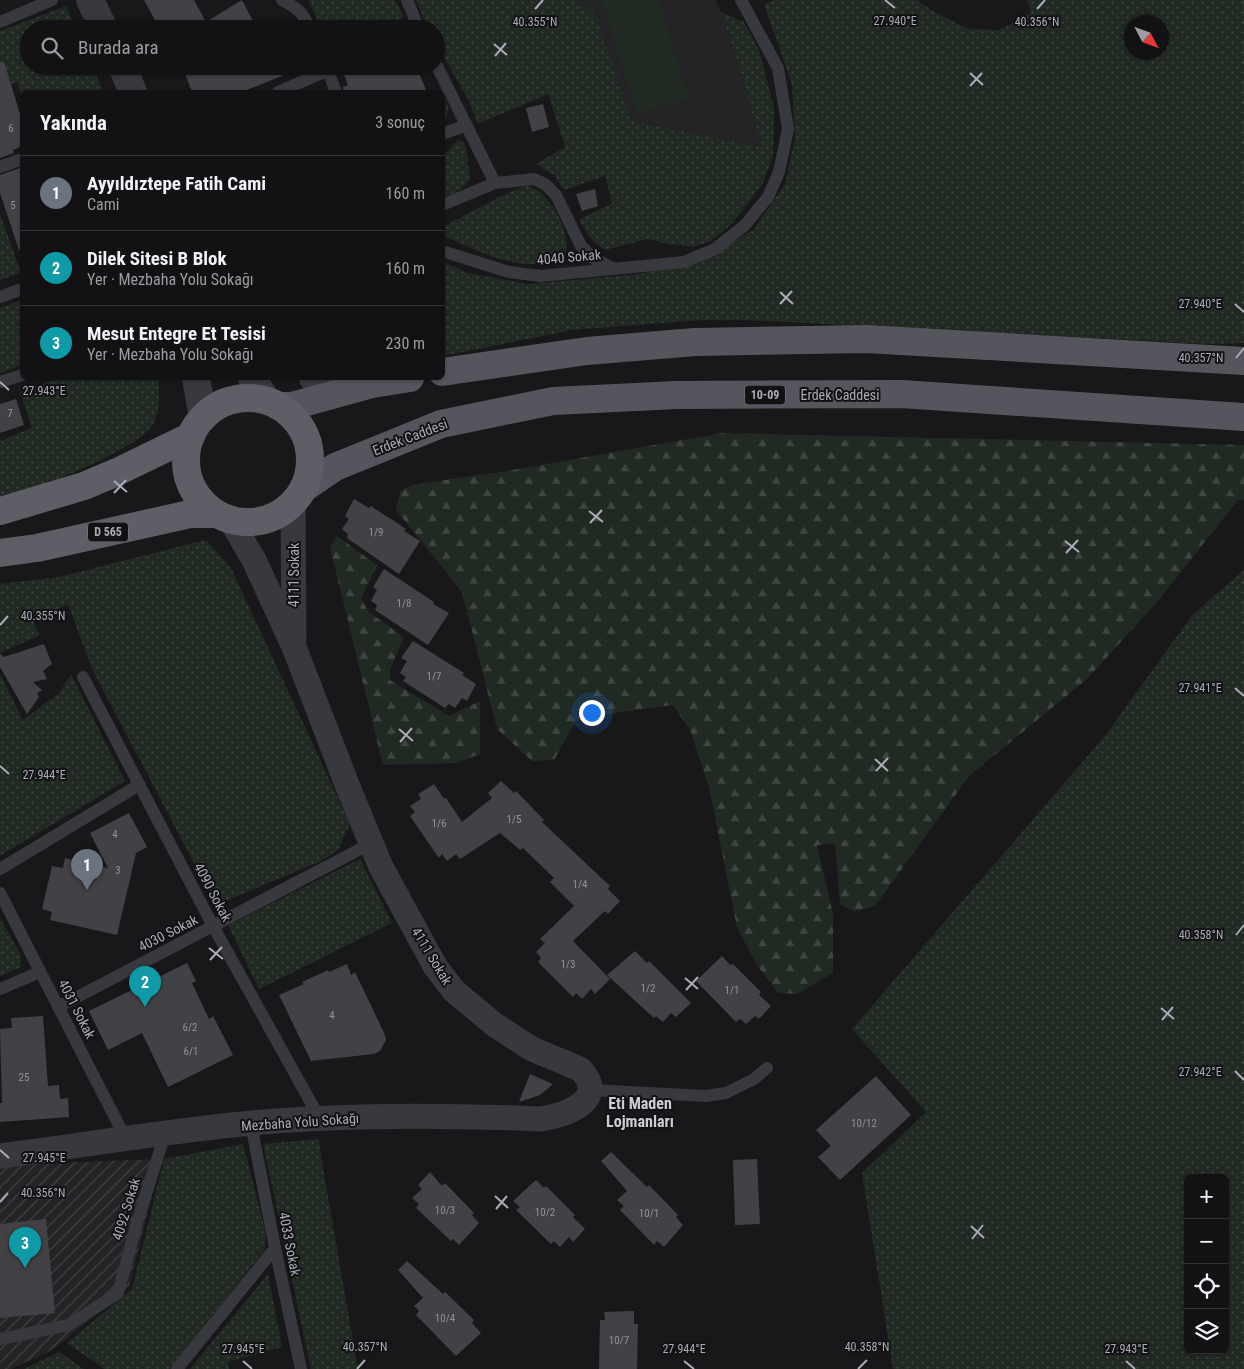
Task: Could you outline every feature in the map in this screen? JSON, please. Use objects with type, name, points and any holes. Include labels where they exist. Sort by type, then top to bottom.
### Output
[{"type":"highway","points":[[0,511],[84,486],[117,472],[197,427],[214,409],[226,402],[253,398],[272,404],[291,415],[301,428],[307,442],[310,458],[308,474],[298,496]]},
{"type":"highway","points":[[197,427],[186,450],[188,480],[199,499],[223,517]]},
{"type":"highway","name":"D 565","points":[[0,553],[37,548],[190,514],[223,517],[247,523],[264,521],[280,514],[298,496]]},
{"type":"main road","points":[[445,372],[587,350],[695,342],[847,339],[1244,361]]},
{"type":"main road","points":[[272,404],[292,406],[372,384],[397,380]]},
{"type":"main road","name":"Erdek Caddesi","points":[[298,496],[335,467],[441,424],[553,402],[677,395],[901,394],[1244,417]]},
{"type":"street","points":[[90,0],[100,20]]},
{"type":"street","points":[[126,75],[132,90]]},
{"type":"street","points":[[196,380],[197,427]]},
{"type":"street","points":[[254,380],[272,404]]},
{"type":"street","points":[[321,380],[333,383],[372,384]]},
{"type":"street","name":"4111 Sokak","points":[[294,647],[298,496]]},
{"type":"street","name":"4111 Sokak","points":[[223,517],[254,560],[294,647],[381,867],[435,966],[454,991],[495,1025],[532,1049],[580,1069],[590,1082],[591,1090]]},
{"type":"street","name":"Mezbaha Yolu Sokağı","points":[[0,1156],[165,1134],[252,1124],[320,1119],[379,1117],[540,1119],[573,1109],[589,1096],[591,1090]]},
{"type":"lane","points":[[0,22],[52,0]]},
{"type":"lane","points":[[282,0],[296,8],[307,20]]},
{"type":"lane","points":[[407,0],[414,20]]},
{"type":"lane","name":"4040 Sokak","points":[[445,252],[509,272],[540,276],[684,262],[715,249],[745,225],[768,197],[779,172],[788,129],[778,68],[742,0]]},
{"type":"lane","points":[[282,90],[315,75]]},
{"type":"lane","points":[[332,75],[336,90]]},
{"type":"lane","points":[[441,75],[495,182]]},
{"type":"lane","points":[[445,133],[466,125]]},
{"type":"lane","points":[[0,167],[20,160]]},
{"type":"lane","name":"4040 Sokak","points":[[445,204],[495,182],[534,179],[545,184],[556,195],[581,246],[593,258],[612,268]]},
{"type":"lane","points":[[0,297],[20,290]]},
{"type":"lane","points":[[0,382],[20,376]]},
{"type":"lane","name":"4090 Sokak","points":[[83,677],[213,926],[320,1119]]},
{"type":"lane","points":[[0,869],[139,784]]},
{"type":"lane","name":"4030 Sokak","points":[[58,1007],[372,843]]},
{"type":"lane","name":"4031 Sokak","points":[[0,893],[126,1139]]},
{"type":"lane","points":[[0,989],[40,972]]},
{"type":"lane","points":[[591,1090],[706,1096],[726,1093],[754,1079],[767,1068]]},
{"type":"lane","name":"4033 Sokak","points":[[252,1124],[275,1248],[301,1369]]},
{"type":"lane","name":"4092 Sokak","points":[[0,1339],[68,1325],[118,1293],[136,1226],[165,1134]]},
{"type":"lane","points":[[177,1369],[275,1248]]},
{"type":"shaded area","points":[[575,0],[716,0],[732,43],[762,147],[632,121],[596,15]]},
{"type":"shaded area","points":[[161,1159],[129,1287],[54,1349],[11,1369],[0,1369],[0,1165]]},
{"type":"green space","points":[[308,0],[395,0],[404,17],[398,20],[318,20]]},
{"type":"green space","points":[[416,0],[575,0],[596,15],[632,121],[762,147],[732,43],[720,12],[744,22],[759,50],[774,108],[773,157],[762,185],[731,225],[711,241],[693,247],[648,239],[605,250],[591,239],[579,220],[612,203],[605,176],[564,190],[554,175],[536,164],[565,147],[548,94],[478,124],[468,99],[445,59],[445,20],[424,20]]},
{"type":"green space","points":[[601,0],[659,0],[689,98],[637,114]]},
{"type":"green space","points":[[776,0],[917,0],[933,11],[968,29],[999,30],[1031,13],[1027,0],[1244,0],[1244,343],[1212,344],[746,320],[702,320],[572,330],[445,356],[445,262],[467,273],[529,284],[638,274],[708,258],[754,229],[785,184],[795,137],[792,85],[764,4]]},
{"type":"green space","points":[[66,6],[72,20],[29,20]]},
{"type":"green space","points":[[20,23],[20,75],[96,75],[103,90],[20,90],[17,82],[0,89],[0,31]]},
{"type":"green space","points":[[445,97],[449,110],[445,121]]},
{"type":"green space","points":[[459,139],[466,146],[470,179],[460,190],[445,197],[445,154]]},
{"type":"green space","points":[[524,186],[539,191],[547,199],[554,209],[565,233],[567,244],[565,254],[560,261],[551,264],[528,264],[503,260],[445,236],[445,226]]},
{"type":"green space","points":[[0,214],[20,273],[0,280]]},
{"type":"green space","points":[[20,301],[20,366],[0,373],[0,308]]},
{"type":"green space","points":[[54,380],[158,380],[159,403],[157,415],[152,426],[145,434],[117,452],[64,477],[37,487],[0,496],[0,441],[32,428],[20,392]]},
{"type":"green space","points":[[722,433],[1244,445],[1244,500],[1238,500],[1159,600],[1086,680],[969,776],[875,906],[854,912],[840,904],[835,844],[817,845],[833,914],[833,973],[797,994],[778,993],[757,965],[737,928],[709,787],[690,730],[673,705],[621,712],[576,721],[554,760],[532,761],[497,729],[462,592],[396,510],[400,492],[411,485],[506,471]]},
{"type":"green space","points":[[337,536],[377,565],[361,599],[369,612],[404,637],[390,670],[390,680],[449,716],[480,701],[480,754],[457,763],[383,765],[330,548]]},
{"type":"green space","points":[[205,540],[230,566],[350,824],[338,850],[321,861],[216,905],[92,669],[68,604],[33,621],[40,635],[0,653],[0,584],[59,577]]},
{"type":"green space","points":[[1244,570],[1244,1369],[893,1369],[862,1173],[926,1112],[852,1029],[1104,737],[1193,614]]},
{"type":"green space","points":[[0,674],[23,720],[59,693],[71,674],[125,781],[0,856]]},
{"type":"green space","points":[[360,859],[392,923],[259,989],[228,925]]},
{"type":"green space","points":[[0,918],[21,955],[21,967],[0,976]]},
{"type":"green space","points":[[319,1139],[358,1369],[311,1369],[263,1144]]},
{"type":"green space","points":[[243,1144],[266,1234],[265,1249],[170,1369],[104,1369],[67,1343],[132,1289],[164,1159]]},
{"type":"green space","points":[[268,1274],[282,1347],[228,1362],[229,1369],[190,1369]]},
{"type":"green space","points":[[59,1352],[84,1369],[24,1369]]},
{"type":"building","points":[[144,0],[194,0],[205,20],[155,20]]},
{"type":"building","points":[[242,0],[252,20],[209,20]]},
{"type":"building","points":[[0,62],[4,62],[20,114],[20,147],[13,150],[14,153],[0,158]]},
{"type":"building","points":[[185,75],[284,75],[247,90],[191,90]]},
{"type":"building","points":[[344,75],[420,75],[426,90],[344,90],[343,87],[348,85]]},
{"type":"building","points":[[543,104],[549,127],[532,132],[526,108]]},
{"type":"building","points":[[20,168],[19,250],[0,193],[0,175]]},
{"type":"building","points":[[595,189],[598,206],[582,211],[576,194]]},
{"type":"building","points":[[16,399],[24,425],[0,433],[0,404]]},
{"type":"building","points":[[354,499],[369,508],[371,506],[406,529],[404,531],[420,541],[399,574],[347,538],[348,534],[342,529],[349,519],[345,516]]},
{"type":"building","points":[[384,569],[434,602],[433,604],[449,613],[428,645],[375,610],[377,605],[371,601],[377,590],[373,587]]},
{"type":"building","points":[[413,641],[464,673],[462,675],[476,684],[467,701],[462,698],[455,708],[449,704],[445,708],[403,681],[406,677],[400,673],[407,661],[401,658]]},
{"type":"building","points":[[44,644],[52,664],[43,671],[47,679],[33,682],[42,690],[37,693],[39,697],[27,714],[0,667],[0,654],[4,657]]},
{"type":"building","points":[[501,781],[514,793],[516,791],[544,820],[542,822],[610,886],[608,889],[620,901],[608,914],[605,911],[573,941],[610,979],[595,994],[591,989],[582,999],[576,993],[573,997],[538,962],[541,958],[536,952],[545,943],[540,939],[574,906],[550,882],[554,878],[523,848],[520,850],[500,833],[460,859],[456,854],[447,861],[442,854],[439,858],[410,816],[415,812],[410,806],[421,799],[418,794],[434,784],[462,822],[492,798],[488,793]]},
{"type":"building","points":[[129,813],[147,847],[136,853],[117,935],[50,920],[52,912],[42,909],[52,866],[63,868],[65,858],[108,868],[90,833]]},
{"type":"building","points":[[635,951],[647,963],[649,961],[691,1003],[676,1017],[671,1013],[663,1022],[656,1016],[654,1018],[607,975]]},
{"type":"building","points":[[722,956],[730,965],[733,964],[761,992],[759,995],[771,1006],[759,1019],[755,1016],[746,1024],[740,1019],[736,1022],[696,981]]},
{"type":"building","points":[[187,963],[196,981],[192,983],[209,1019],[213,1016],[233,1055],[168,1087],[142,1033],[108,1050],[89,1011]]},
{"type":"building","points":[[347,964],[351,975],[355,972],[386,1040],[380,1051],[374,1054],[311,1061],[279,995],[304,984],[302,982],[328,970],[329,972]]},
{"type":"building","points":[[43,1016],[48,1086],[59,1085],[60,1099],[68,1098],[69,1117],[0,1122],[0,1103],[2,1103],[0,1029],[12,1028],[11,1018]]},
{"type":"building","points":[[530,1074],[553,1084],[540,1095],[519,1102]]},
{"type":"building","points":[[876,1076],[911,1115],[840,1180],[818,1157],[831,1146],[816,1130]]},
{"type":"building","points":[[611,1152],[647,1187],[649,1185],[678,1215],[676,1217],[683,1225],[664,1247],[657,1241],[654,1245],[620,1210],[624,1206],[617,1200],[627,1191],[601,1161]]},
{"type":"building","points":[[757,1159],[760,1224],[735,1225],[733,1160]]},
{"type":"building","points":[[430,1172],[442,1186],[445,1183],[474,1213],[472,1215],[479,1223],[459,1245],[453,1239],[451,1241],[416,1208],[419,1204],[412,1198],[422,1189],[418,1185]]},
{"type":"building","points":[[536,1180],[544,1188],[546,1186],[575,1215],[573,1217],[585,1229],[573,1242],[569,1237],[560,1247],[554,1241],[551,1244],[516,1210],[520,1207],[513,1201]]},
{"type":"building","points":[[46,1219],[55,1313],[0,1318],[0,1224]]},
{"type":"building","points":[[407,1261],[443,1294],[445,1292],[474,1320],[472,1323],[481,1333],[456,1356],[416,1315],[419,1311],[414,1306],[423,1298],[398,1270]]},
{"type":"building","points":[[634,1311],[634,1324],[638,1324],[637,1369],[599,1369],[600,1320],[605,1320],[604,1312]]},
{"type":"place","name":"Ayyıldıztepe Fatih Cami","points":[[87,890]]},
{"type":"place","name":"Dilek Sitesi B Blok","points":[[145,1007]]},
{"type":"place","name":"Mesut Entegre Et Tesisi","points":[[25,1268]]},
{"type":"district","name":"Eti Maden Lojmanları","points":[[640,1112]]}]
